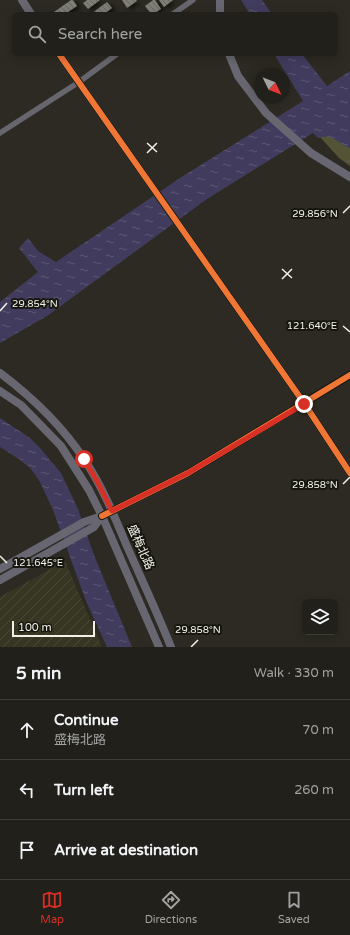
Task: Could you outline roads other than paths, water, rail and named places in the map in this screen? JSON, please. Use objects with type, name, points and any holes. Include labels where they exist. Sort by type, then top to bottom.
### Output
[{"type":"street","points":[[22,0],[30,12]]},
{"type":"street","points":[[176,12],[193,0]]},
{"type":"street","points":[[220,0],[220,12]]},
{"type":"street","points":[[60,56],[304,404],[350,473]]},
{"type":"street","points":[[0,133],[79,82],[114,56]]},
{"type":"street","points":[[230,56],[238,76],[266,113],[311,153],[350,177]]},
{"type":"street","name":"盛梅北路","points":[[0,373],[37,403],[66,435],[84,459],[112,511],[171,647]]},
{"type":"street","points":[[0,569],[84,522],[102,516],[188,473],[350,375]]},
{"type":"street","name":"盛梅北路","points":[[0,391],[21,405],[61,446],[89,490],[102,516],[159,647]]},
{"type":"street","points":[[0,580],[94,527],[102,516]]},
{"type":"water","points":[[241,0],[262,0],[271,12],[249,12]]},
{"type":"water","points":[[275,56],[304,56],[327,86],[350,71],[350,148],[335,139],[328,137],[318,138],[313,133],[207,199],[47,316],[0,343],[0,302],[38,272],[19,248],[28,238],[38,251],[56,262],[183,176],[303,101],[290,80],[290,68],[283,68]]},
{"type":"water","points":[[0,418],[30,438],[61,473],[78,509],[94,555],[132,647],[107,647],[86,601],[53,510],[40,482],[31,469],[19,459],[0,447]]}]
